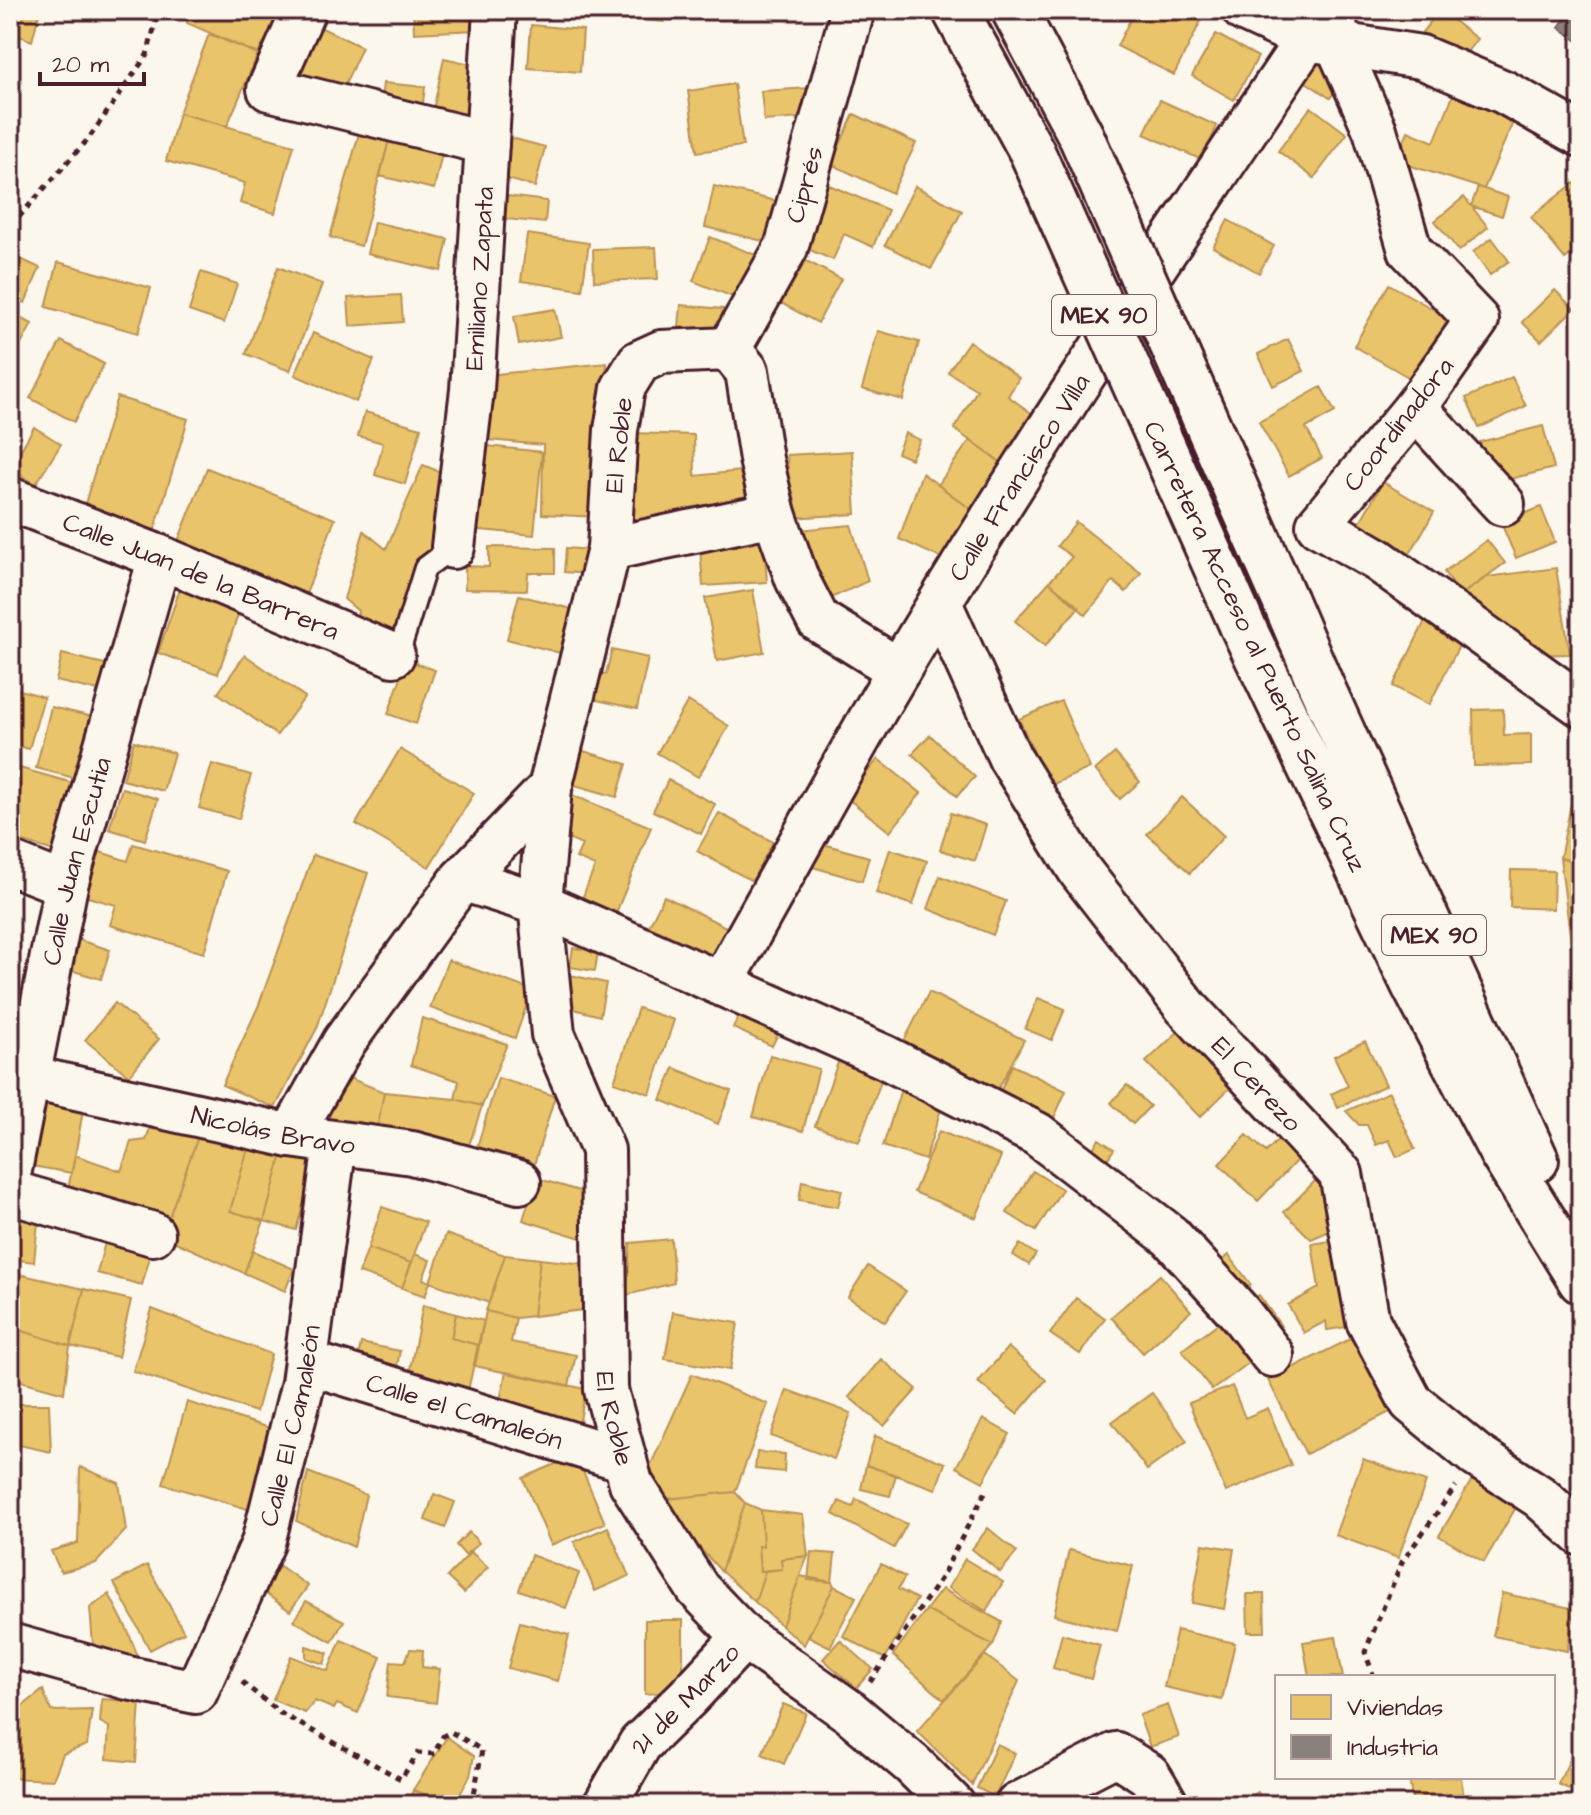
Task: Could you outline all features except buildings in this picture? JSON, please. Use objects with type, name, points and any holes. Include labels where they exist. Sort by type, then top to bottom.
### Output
[{"type":"main road","name":"Carretera Acceso al Puerto Salina Cruz","points":[[955,10],[1032,152],[1242,625],[1414,985],[1502,1153],[1579,1276]]},
{"type":"main road","name":"Carretera Acceso al Puerto Salina Cruz","points":[[1014,10],[1081,136],[1338,724],[1531,1147],[1579,1276]]},
{"type":"street","points":[[304,10],[269,89],[487,143]]},
{"type":"street","name":"Emiliano Zapata","points":[[453,547],[472,390],[495,10]]},
{"type":"street","name":"Ciprés","points":[[729,349],[786,248],[853,10]]},
{"type":"street","points":[[1244,10],[1421,57],[1504,92],[1581,135]]},
{"type":"street","name":"Coordinadora","points":[[1326,30],[1375,130],[1410,250],[1477,320],[1415,408],[1318,525],[1390,568],[1581,705]]},
{"type":"street","name":"Calle Francisco Villa","points":[[721,984],[899,670],[1122,313],[1326,30]]},
{"type":"street","points":[[729,349],[747,371],[761,459],[774,514],[797,579],[818,620],[899,670]]},
{"type":"street","name":"El Roble","points":[[729,349],[661,352],[639,362],[623,388],[616,430],[609,549],[550,788],[540,904],[553,1034],[603,1150],[606,1390],[631,1483],[698,1589],[744,1637],[850,1712],[913,1765],[953,1805]]},
{"type":"street","points":[[1415,408],[1503,504]]},
{"type":"street","name":"Calle Juan de la Barrera","points":[[10,499],[160,557],[393,655]]},
{"type":"street","points":[[609,549],[774,514]]},
{"type":"street","name":"Calle Juan Escutia","points":[[10,1170],[66,885],[160,557]]},
{"type":"street","name":"El Cerezo","points":[[940,603],[1010,758],[1080,871],[1186,1007],[1341,1174],[1368,1321],[1411,1402],[1477,1456],[1540,1497],[1581,1534]]},
{"type":"street","points":[[291,1136],[344,1042],[462,879],[550,788]]},
{"type":"street","points":[[10,863],[66,885]]},
{"type":"street","points":[[462,879],[540,904],[721,984],[885,1057],[1037,1134],[1170,1236],[1239,1312],[1272,1355]]},
{"type":"street","name":"Nicolás Bravo","points":[[27,1077],[291,1136],[412,1153],[519,1182]]},
{"type":"street","name":"Calle El Camaleón","points":[[205,1676],[263,1543],[303,1383],[335,1143]]},
{"type":"street","points":[[10,1192],[153,1234]]},
{"type":"street","name":"Calle el Camaleón","points":[[306,1362],[625,1460]]},
{"type":"street","name":"21 de Marzo","points":[[605,1805],[640,1744],[744,1637]]},
{"type":"street","points":[[10,1645],[128,1678],[205,1676]]},
{"type":"street","points":[[1017,1805],[1116,1754],[1149,1775],[1167,1805]]},
{"type":"lane","points":[[393,655],[400,649],[425,568],[453,547]]},
{"type":"path","points":[[10,225],[89,138],[147,55],[159,10]]},
{"type":"path","points":[[1373,1675],[1365,1652],[1402,1562],[1477,1456]]},
{"type":"path","points":[[850,1712],[941,1578],[987,1489]]},
{"type":"path","points":[[205,1676],[401,1779],[418,1753],[434,1754],[443,1736],[451,1732],[482,1750],[473,1800],[485,1805]]}]
